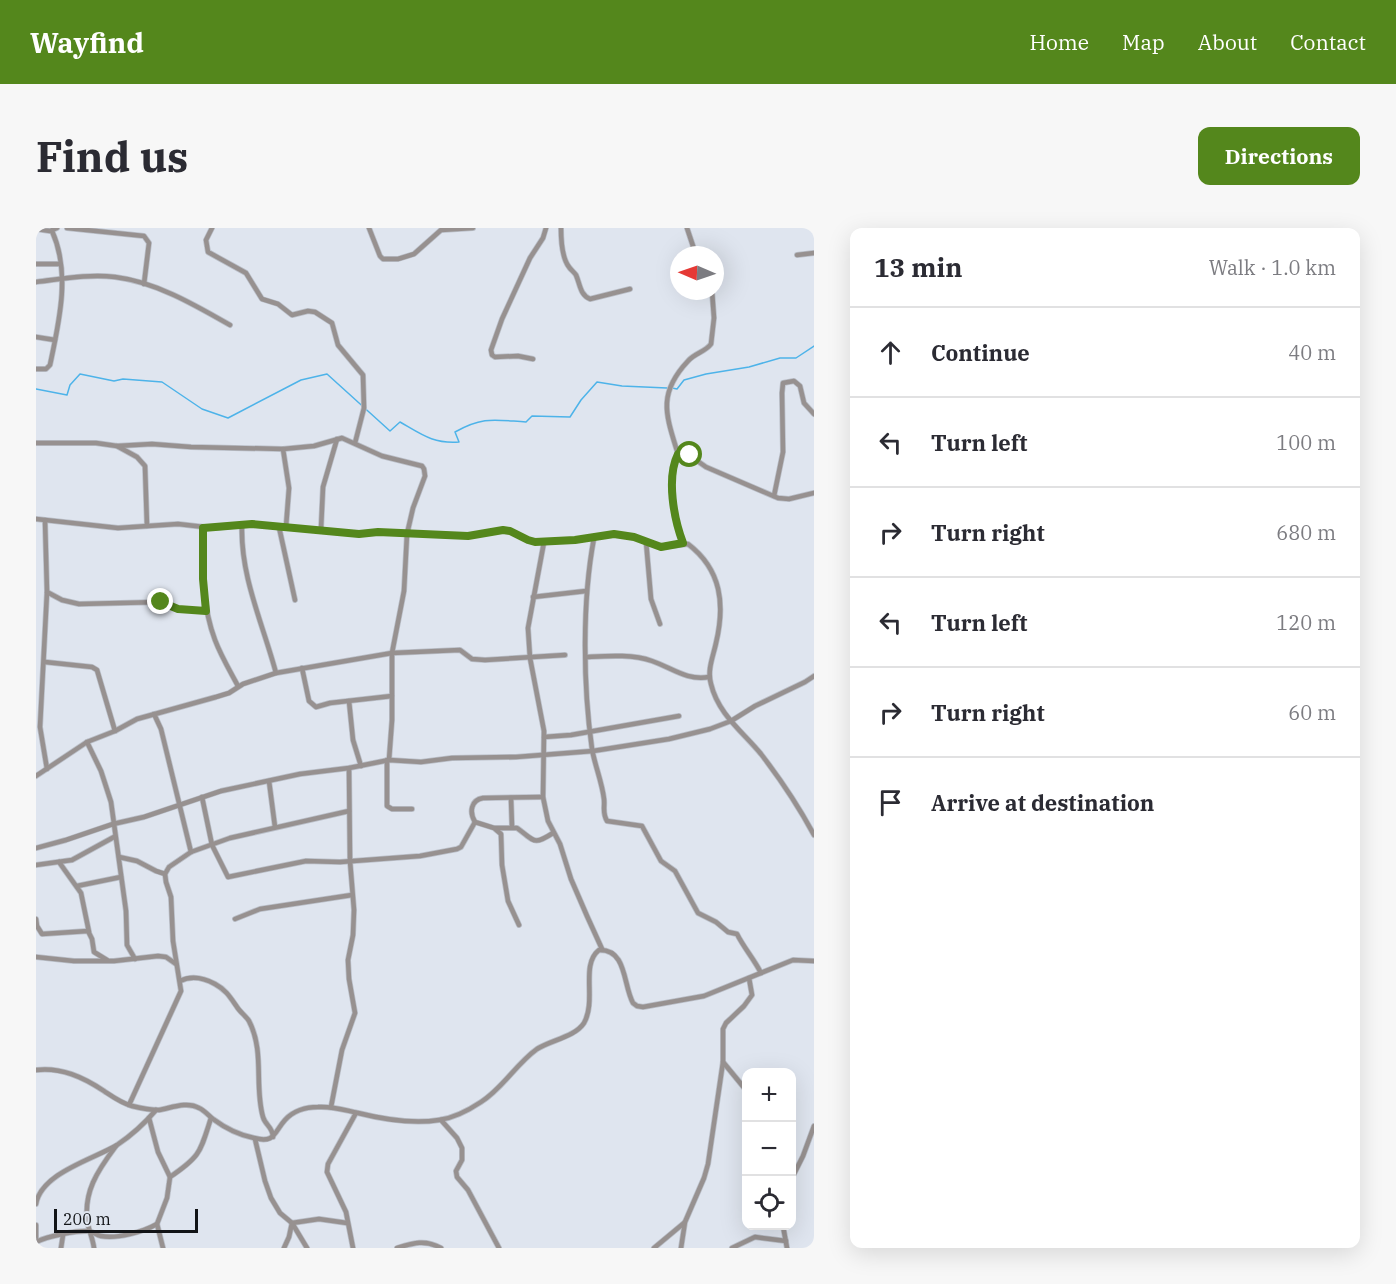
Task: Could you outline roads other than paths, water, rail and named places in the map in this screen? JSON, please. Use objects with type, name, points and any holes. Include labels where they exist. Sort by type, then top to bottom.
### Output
[{"type":"street","points":[[67,228],[121,230],[144,236],[149,243],[144,284]]},
{"type":"street","points":[[144,236],[145,228]]},
{"type":"street","points":[[212,228],[206,240],[208,252],[246,273],[262,299],[278,304],[292,315],[308,311],[315,312],[332,323],[338,345],[363,375],[364,408],[355,443]]},
{"type":"street","points":[[369,228],[380,256],[391,260],[414,254],[441,230],[473,228]]},
{"type":"street","points":[[533,359],[518,356],[495,357],[491,350],[502,319],[546,228]]},
{"type":"street","points":[[561,228],[561,239],[569,267],[574,272],[586,298],[630,289]]},
{"type":"street","points":[[687,228],[693,246]]},
{"type":"street","points":[[36,229],[54,230],[62,278],[62,292],[50,367],[36,369]]},
{"type":"street","points":[[797,255],[814,253]]},
{"type":"street","points":[[36,264],[59,264]]},
{"type":"street","points":[[36,282],[62,278],[115,277],[144,284],[183,300],[230,325]]},
{"type":"street","points":[[683,543],[677,529],[673,504],[672,472],[678,454],[670,427],[668,393],[672,382],[690,359],[711,344],[714,318],[713,300]]},
{"type":"street","points":[[36,337],[55,339]]},
{"type":"street","points":[[774,496],[779,480],[783,441],[783,383],[794,381],[800,386],[804,403],[814,414]]},
{"type":"street","points":[[36,443],[96,442],[117,446],[152,444],[283,449],[314,446],[342,438],[382,456],[419,464],[424,468],[424,482],[413,508],[407,534],[404,591],[392,653],[388,760],[387,806],[392,809],[412,809]]},
{"type":"street","points":[[321,529],[323,487],[336,439]]},
{"type":"street","points":[[117,446],[137,457],[145,466],[147,526]]},
{"type":"street","points":[[283,449],[289,488],[286,527]]},
{"type":"street","points":[[678,454],[686,453],[706,467],[774,496],[789,499],[814,493]]},
{"type":"street","points":[[36,519],[118,528],[178,524],[203,528],[242,525],[321,529],[359,534],[378,532],[468,536],[503,530],[528,540],[544,542],[614,534],[661,547],[683,543],[692,546],[707,564],[720,594],[722,614],[709,677],[720,706],[779,778],[814,836]]},
{"type":"street","points":[[45,520],[47,592],[45,662],[39,695],[40,727],[47,769]]},
{"type":"street","points":[[242,525],[242,554],[246,573],[276,673]]},
{"type":"street","points":[[279,527],[294,600]]},
{"type":"street","points":[[203,528],[203,579],[206,611],[215,641],[238,686]]},
{"type":"street","points":[[594,538],[586,591],[586,657],[590,730],[604,799],[603,816],[607,821],[642,826],[661,861],[675,871],[698,913],[716,922],[728,932],[737,934],[761,973]]},
{"type":"street","points":[[646,541],[651,598],[660,624]]},
{"type":"street","points":[[544,542],[528,628],[530,658],[543,721],[543,797],[553,833],[565,857],[586,916],[603,949],[615,955],[620,963],[630,998],[637,1006],[644,1007],[695,999],[793,960],[814,961]]},
{"type":"street","points":[[533,597],[586,591]]},
{"type":"street","points":[[47,592],[62,600],[79,604],[161,602],[178,609],[206,611]]},
{"type":"street","points":[[36,776],[87,742],[137,719],[229,693],[238,686],[276,673],[392,653],[460,650],[472,659],[565,655]]},
{"type":"street","points":[[586,657],[640,658],[653,661],[694,679],[709,677]]},
{"type":"street","points":[[45,662],[92,667],[97,670],[115,731]]},
{"type":"street","points":[[302,668],[309,701],[313,706],[392,696]]},
{"type":"street","points":[[36,848],[113,824],[144,817],[202,797],[300,774],[388,760],[421,762],[444,758],[516,758],[593,751],[669,739],[710,729],[731,721],[814,676]]},
{"type":"street","points":[[349,701],[353,740],[361,766]]},
{"type":"street","points":[[154,714],[161,729],[191,852]]},
{"type":"street","points":[[544,737],[571,735],[679,716]]},
{"type":"street","points":[[87,742],[107,790],[126,911],[127,945],[135,959]]},
{"type":"street","points":[[331,1107],[342,1050],[355,1013],[348,960],[353,935],[349,768]]},
{"type":"street","points":[[269,781],[275,827]]},
{"type":"street","points":[[202,797],[212,845],[228,877],[306,861],[350,861],[420,856],[457,849],[461,847],[475,822]]},
{"type":"street","points":[[543,797],[475,800],[472,817],[475,822],[494,828],[518,828],[535,842],[553,833]]},
{"type":"street","points":[[511,798],[512,827]]},
{"type":"street","points":[[129,1105],[163,1026],[180,996],[181,984],[176,964],[171,897],[165,874],[169,867],[191,852],[230,838],[349,811]]},
{"type":"street","points":[[494,828],[502,840],[502,865],[508,901],[519,925]]},
{"type":"street","points":[[36,865],[82,856],[114,837]]},
{"type":"street","points":[[118,857],[137,861],[165,874]]},
{"type":"street","points":[[59,862],[81,893],[94,952],[110,961]]},
{"type":"street","points":[[77,886],[121,877]]},
{"type":"street","points":[[236,919],[260,909],[352,895]]},
{"type":"street","points":[[36,919],[38,930],[42,934],[81,930],[89,932]]},
{"type":"street","points":[[36,1070],[68,1072],[129,1105],[156,1110],[190,1105],[197,1107],[235,1132],[255,1139],[264,1140],[273,1137],[292,1114],[308,1108],[331,1107],[408,1120],[441,1120],[483,1101],[537,1049],[582,1026],[590,1002],[591,961],[594,954],[603,949]]},
{"type":"street","points":[[36,957],[74,961],[110,961],[149,956],[162,957],[176,964]]},
{"type":"street","points":[[180,981],[186,978],[198,978],[218,986],[232,996],[235,1004],[248,1020],[259,1059],[263,1117],[272,1128],[273,1137]]},
{"type":"street","points":[[681,1248],[685,1222],[704,1178],[723,1062],[724,1025],[752,995],[748,978]]},
{"type":"street","points":[[723,1062],[742,1084]]},
{"type":"street","points":[[94,1248],[87,1208],[90,1188],[101,1166],[118,1144],[156,1110]]},
{"type":"street","points":[[353,1248],[346,1212],[327,1174],[327,1168],[356,1113]]},
{"type":"street","points":[[148,1118],[158,1152],[170,1176],[167,1198],[157,1224],[163,1248]]},
{"type":"street","points":[[170,1176],[188,1166],[197,1156],[211,1118]]},
{"type":"street","points":[[441,1120],[458,1138],[462,1148],[462,1160],[456,1171],[457,1177],[468,1190],[499,1248]]},
{"type":"street","points":[[793,1176],[814,1126]]},
{"type":"street","points":[[255,1139],[271,1198],[306,1247]]},
{"type":"street","points":[[36,1204],[40,1192],[49,1183],[70,1168],[118,1144]]},
{"type":"street","points":[[291,1223],[319,1219],[347,1222]]},
{"type":"street","points":[[654,1248],[685,1222]]},
{"type":"street","points":[[284,1248],[289,1237],[291,1223]]},
{"type":"street","points":[[36,1225],[36,1242],[90,1231],[101,1236],[116,1235],[144,1230],[157,1224]]},
{"type":"street","points":[[784,1230],[787,1248]]},
{"type":"street","points":[[61,1248],[63,1236]]},
{"type":"street","points":[[732,1248],[755,1238],[786,1241]]},
{"type":"street","points":[[397,1248],[421,1242],[435,1244],[441,1248]]},
{"type":"waterway","points":[[672,388],[677,389],[684,380],[706,374],[749,367],[780,358],[796,358],[814,346]]},
{"type":"waterway","points":[[36,389],[67,395],[70,385],[80,374],[114,381],[123,379],[162,382],[202,409],[228,418],[301,380],[327,374],[390,431],[400,422],[428,437],[459,442],[455,432],[482,421],[526,422],[532,416],[570,417],[597,382],[622,386],[667,388]]}]
